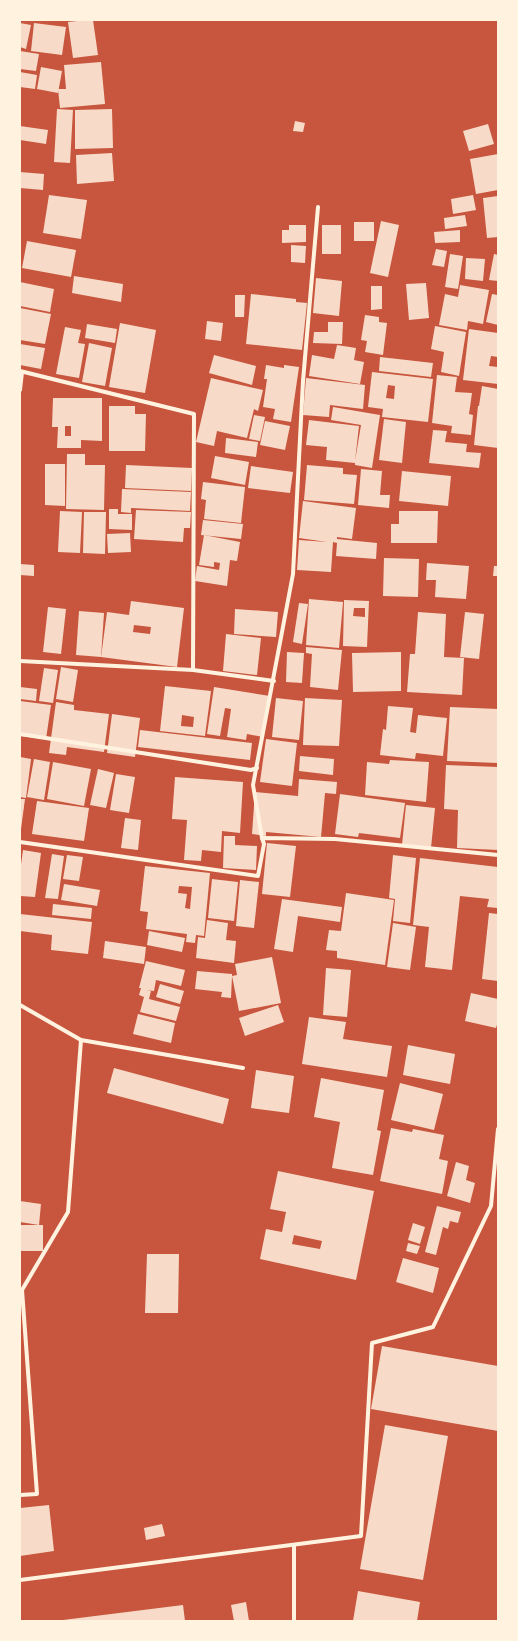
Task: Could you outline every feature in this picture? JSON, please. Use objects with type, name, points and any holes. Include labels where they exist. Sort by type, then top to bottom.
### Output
[{"type":"street","points":[[20,842],[258,876],[264,844],[254,785],[293,574],[303,382],[318,207]]},
{"type":"street","points":[[20,390],[21,371],[194,414],[193,670]]},
{"type":"street","points":[[20,661],[193,670],[274,681]]},
{"type":"street","points":[[20,734],[243,769],[251,770],[257,768]]},
{"type":"street","points":[[262,838],[335,839],[498,855]]},
{"type":"street","points":[[20,1004],[81,1040],[243,1068]]},
{"type":"street","points":[[20,1495],[38,1494],[22,1290],[68,1212],[81,1040]]},
{"type":"street","points":[[20,1580],[361,1536],[372,1343],[434,1327],[491,1206],[498,1129]]},
{"type":"street","points":[[294,1545],[294,1621]]},
{"type":"building","points":[[93,20],[98,55],[73,58],[68,22]]},
{"type":"building","points":[[20,23],[31,25],[26,49],[20,47]]},
{"type":"building","points":[[34,23],[66,27],[62,55],[31,51]]},
{"type":"building","points":[[20,51],[39,54],[36,71],[20,69]]},
{"type":"building","points":[[101,62],[105,104],[60,108],[58,89],[66,89],[64,65]]},
{"type":"building","points":[[41,67],[62,71],[58,93],[37,89]]},
{"type":"building","points":[[20,72],[37,75],[35,89],[20,87]]},
{"type":"building","points":[[57,109],[73,110],[70,163],[54,162]]},
{"type":"building","points":[[112,109],[113,148],[75,149],[75,110]]},
{"type":"building","points":[[295,121],[305,123],[303,132],[293,131]]},
{"type":"building","points":[[488,124],[494,144],[469,151],[463,131]]},
{"type":"building","points":[[20,126],[48,130],[46,144],[20,140]]},
{"type":"building","points":[[112,153],[114,181],[77,184],[76,155]]},
{"type":"building","points":[[498,154],[498,190],[476,194],[470,159]]},
{"type":"building","points":[[20,172],[44,174],[43,190],[20,188]]},
{"type":"building","points":[[49,195],[87,200],[81,239],[43,233]]},
{"type":"building","points":[[473,195],[476,210],[453,214],[451,199]]},
{"type":"building","points":[[498,196],[498,237],[487,238],[483,198]]},
{"type":"building","points":[[465,215],[467,226],[445,229],[444,218]]},
{"type":"building","points":[[381,221],[399,225],[388,277],[370,273]]},
{"type":"building","points":[[354,222],[374,222],[374,241],[354,241]]},
{"type":"building","points":[[289,225],[306,225],[306,242],[282,243],[282,230],[289,230]]},
{"type":"building","points":[[322,225],[341,225],[341,254],[322,254]]},
{"type":"building","points":[[460,230],[460,242],[435,243],[434,232]]},
{"type":"building","points":[[27,241],[76,250],[71,277],[22,268]]},
{"type":"building","points":[[291,245],[306,246],[305,263],[291,262]]},
{"type":"building","points":[[436,249],[447,251],[444,267],[432,265]]},
{"type":"building","points":[[450,254],[463,256],[458,289],[445,287]]},
{"type":"building","points":[[494,254],[498,255],[498,281],[489,280]]},
{"type":"building","points":[[466,258],[485,259],[483,281],[465,279]]},
{"type":"building","points":[[74,276],[123,284],[121,302],[72,293]]},
{"type":"building","points":[[316,278],[342,281],[339,316],[313,313]]},
{"type":"building","points":[[20,282],[54,289],[50,312],[20,306]]},
{"type":"building","points":[[426,283],[429,318],[409,320],[406,284]]},
{"type":"building","points":[[460,285],[489,290],[483,324],[468,321],[467,330],[439,325],[445,294],[458,297]]},
{"type":"building","points":[[371,286],[382,286],[382,309],[371,310]]},
{"type":"building","points":[[251,294],[296,299],[296,302],[307,303],[302,350],[246,344]]},
{"type":"building","points":[[492,294],[498,295],[498,325],[486,322]]},
{"type":"building","points":[[235,295],[245,295],[244,317],[235,317]]},
{"type":"building","points":[[20,308],[51,314],[45,344],[20,340]]},
{"type":"building","points":[[365,315],[379,317],[379,322],[387,323],[383,355],[365,352],[367,341],[361,340]]},
{"type":"building","points":[[207,321],[223,323],[221,341],[205,339]]},
{"type":"building","points":[[328,322],[343,322],[342,344],[313,343],[314,332],[328,332]]},
{"type":"building","points":[[120,323],[156,330],[145,393],[109,387]]},
{"type":"building","points":[[87,324],[117,329],[115,343],[85,338]]},
{"type":"building","points":[[435,326],[466,332],[459,376],[441,372],[444,352],[431,349]]},
{"type":"building","points":[[65,327],[81,330],[78,343],[85,344],[79,378],[56,374]]},
{"type":"building","points":[[469,329],[498,333],[498,357],[491,356],[489,366],[498,367],[498,384],[463,380]]},
{"type":"building","points":[[89,343],[112,348],[105,386],[82,382]]},
{"type":"building","points":[[20,344],[45,348],[41,369],[20,365]]},
{"type":"building","points":[[337,345],[356,348],[354,360],[364,362],[360,384],[309,376],[312,355],[334,359]]},
{"type":"building","points":[[214,355],[256,366],[252,385],[209,373]]},
{"type":"building","points":[[380,357],[433,363],[431,377],[379,371]]},
{"type":"building","points":[[266,365],[284,368],[284,365],[299,367],[291,422],[273,419],[275,409],[263,407],[267,379],[264,379]]},
{"type":"building","points":[[372,372],[433,379],[428,422],[382,417],[383,409],[368,407]],"holes":[[[388,385],[395,386],[394,399],[386,398]]]},
{"type":"building","points":[[437,375],[457,377],[455,392],[472,393],[469,414],[473,415],[471,435],[451,433],[452,426],[432,423]]},
{"type":"building","points":[[211,378],[263,390],[258,411],[254,409],[247,438],[217,431],[214,446],[196,442]]},
{"type":"building","points":[[306,378],[365,385],[363,409],[330,405],[329,417],[303,415]]},
{"type":"building","points":[[482,386],[498,389],[498,448],[474,445],[478,406]]},
{"type":"building","points":[[53,398],[102,398],[102,441],[81,440],[81,448],[57,448],[58,427],[52,427]],"holes":[[[65,426],[71,426],[71,436],[65,436]]]},
{"type":"building","points":[[109,406],[135,406],[135,414],[146,414],[145,451],[109,451]]},
{"type":"building","points":[[333,407],[380,415],[372,468],[355,465],[355,463],[326,460],[327,447],[306,445],[309,420],[359,426],[355,461],[361,425],[331,420]]},
{"type":"building","points":[[254,415],[265,417],[260,441],[249,439]]},
{"type":"building","points":[[384,419],[406,422],[402,463],[379,460]]},
{"type":"building","points":[[265,421],[290,426],[285,450],[260,445]]},
{"type":"building","points":[[433,430],[447,431],[445,442],[467,444],[466,452],[481,453],[479,468],[429,463]]},
{"type":"building","points":[[226,438],[258,442],[256,457],[225,453]]},
{"type":"building","points":[[67,454],[85,454],[85,465],[105,465],[104,510],[66,509]]},
{"type":"building","points":[[215,456],[249,462],[245,485],[211,478]]},
{"type":"building","points":[[45,464],[65,464],[65,506],[45,505]]},
{"type":"building","points":[[126,465],[192,468],[191,491],[125,488]]},
{"type":"building","points":[[307,465],[343,468],[343,474],[357,475],[354,504],[304,500]]},
{"type":"building","points":[[251,466],[293,472],[290,493],[248,488]]},
{"type":"building","points":[[361,469],[382,471],[380,495],[390,495],[389,508],[358,505]]},
{"type":"building","points":[[402,471],[451,476],[448,506],[399,501]]},
{"type":"building","points":[[203,482],[245,487],[241,523],[204,519],[206,500],[201,499]]},
{"type":"building","points":[[122,489],[191,492],[190,511],[131,508],[131,513],[121,512]]},
{"type":"building","points":[[303,501],[356,508],[352,539],[337,537],[337,539],[377,543],[376,559],[336,556],[337,543],[333,542],[331,572],[297,570],[299,540],[327,542],[299,538]]},
{"type":"building","points":[[109,509],[118,509],[118,514],[132,514],[132,530],[109,529]]},
{"type":"building","points":[[136,510],[191,512],[190,528],[184,528],[183,542],[134,539]]},
{"type":"building","points":[[60,511],[82,512],[80,553],[58,552]]},
{"type":"building","points":[[399,511],[438,511],[437,543],[391,543],[391,524],[399,524]]},
{"type":"building","points":[[84,512],[106,512],[105,554],[83,553]]},
{"type":"building","points":[[203,520],[243,524],[241,539],[201,535]]},
{"type":"building","points":[[130,533],[131,552],[108,553],[107,534]]},
{"type":"building","points":[[204,535],[240,542],[237,561],[230,560],[227,586],[195,581],[197,566],[219,570],[220,563],[214,562],[214,567],[199,565]]},
{"type":"building","points":[[384,558],[419,559],[418,597],[383,596]]},
{"type":"building","points":[[427,563],[469,566],[466,599],[435,597],[436,580],[426,580]]},
{"type":"building","points":[[20,564],[34,565],[34,576],[20,575]]},
{"type":"building","points":[[494,566],[498,566],[498,576],[493,576]]},
{"type":"building","points":[[309,599],[343,602],[339,648],[306,645]]},
{"type":"building","points":[[344,600],[369,601],[367,647],[343,646]],"holes":[[[354,608],[365,608],[365,617],[353,616]]]},
{"type":"building","points":[[131,601],[184,608],[177,667],[101,657],[107,612],[129,615]],"holes":[[[134,625],[151,627],[150,634],[133,632]]]},
{"type":"building","points":[[299,603],[308,604],[302,644],[293,642]]},
{"type":"building","points":[[48,607],[66,609],[61,654],[43,652]]},
{"type":"building","points":[[235,609],[278,612],[276,637],[234,634]]},
{"type":"building","points":[[79,611],[104,613],[101,657],[76,655]]},
{"type":"building","points":[[418,612],[446,614],[444,657],[464,658],[462,695],[407,692],[410,654],[415,654]]},
{"type":"building","points":[[465,612],[484,614],[479,659],[460,657]]},
{"type":"building","points":[[226,634],[261,638],[257,675],[223,671]]},
{"type":"building","points":[[306,647],[342,650],[338,690],[310,687],[312,654],[306,653]]},
{"type":"building","points":[[287,652],[304,653],[302,683],[286,682]]},
{"type":"building","points":[[401,652],[401,691],[353,692],[352,653]]},
{"type":"building","points":[[61,667],[78,670],[73,702],[56,699]]},
{"type":"building","points":[[44,668],[58,670],[53,703],[39,701]]},
{"type":"building","points":[[165,686],[211,691],[205,736],[160,731]],"holes":[[[182,715],[194,717],[193,727],[181,726]]]},
{"type":"building","points":[[20,687],[37,689],[36,701],[20,699]]},
{"type":"building","points":[[214,687],[270,696],[263,737],[247,734],[246,740],[227,737],[231,709],[225,708],[220,736],[207,734]]},
{"type":"building","points":[[276,698],[303,701],[299,740],[272,737]]},
{"type":"building","points":[[305,698],[342,700],[339,746],[303,745]]},
{"type":"building","points":[[20,701],[51,705],[46,739],[20,736]]},
{"type":"building","points":[[56,702],[74,705],[74,710],[109,714],[104,752],[67,747],[66,755],[49,753]]},
{"type":"building","points":[[388,706],[413,708],[410,732],[416,733],[418,715],[447,718],[443,756],[416,753],[415,759],[380,755],[383,729],[386,730]]},
{"type":"building","points":[[450,707],[498,709],[498,763],[447,761]]},
{"type":"building","points":[[112,714],[140,718],[135,757],[107,753]]},
{"type":"building","points":[[140,730],[252,743],[250,760],[138,747]]},
{"type":"building","points":[[266,739],[297,743],[292,786],[260,782]]},
{"type":"building","points":[[300,756],[334,759],[333,775],[299,771]]},
{"type":"building","points":[[20,757],[31,759],[26,798],[20,797]]},
{"type":"building","points":[[34,759],[50,762],[44,800],[27,797]]},
{"type":"building","points":[[390,760],[429,762],[426,802],[365,795],[367,762],[389,764]]},
{"type":"building","points":[[53,762],[91,769],[84,806],[47,799]]},
{"type":"building","points":[[446,765],[498,767],[498,850],[457,848],[458,810],[444,809]]},
{"type":"building","points":[[98,769],[114,773],[106,808],[90,805]]},
{"type":"building","points":[[116,774],[135,777],[129,813],[110,810]]},
{"type":"building","points":[[175,777],[243,782],[240,833],[222,831],[221,852],[202,850],[201,861],[184,860],[187,820],[172,819]]},
{"type":"building","points":[[299,779],[337,782],[336,794],[325,793],[321,837],[266,832],[266,836],[252,834],[255,792],[298,796]]},
{"type":"building","points":[[340,794],[405,803],[400,838],[359,833],[358,837],[335,834]]},
{"type":"building","points":[[20,799],[25,799],[21,829],[20,829]]},
{"type":"building","points":[[37,801],[89,808],[84,841],[32,834]]},
{"type":"building","points":[[406,805],[435,808],[431,848],[402,845]]},
{"type":"building","points":[[125,818],[141,820],[138,850],[121,848]]},
{"type":"building","points":[[224,836],[235,836],[235,845],[257,846],[256,870],[223,868]]},
{"type":"building","points":[[267,843],[296,846],[290,897],[262,894]]},
{"type":"building","points":[[23,850],[41,853],[35,897],[20,896],[20,872]]},
{"type":"building","points":[[52,854],[64,856],[58,899],[45,898]]},
{"type":"building","points":[[67,855],[83,857],[79,881],[63,879]]},
{"type":"building","points":[[393,855],[416,858],[410,923],[393,921],[395,899],[389,898]]},
{"type":"building","points":[[420,858],[498,867],[498,908],[487,907],[489,899],[460,896],[452,970],[425,967],[429,927],[413,925]]},
{"type":"building","points":[[145,866],[210,873],[204,936],[196,935],[195,943],[186,942],[187,934],[146,929],[148,912],[140,911]],"holes":[[[179,886],[192,887],[190,909],[185,908],[187,894],[178,893]]]},
{"type":"building","points":[[212,879],[238,882],[234,921],[208,918]]},
{"type":"building","points":[[240,880],[259,882],[254,928],[236,926]]},
{"type":"building","points":[[64,884],[100,890],[97,906],[61,900]]},
{"type":"building","points":[[346,893],[394,900],[385,965],[337,958],[337,951],[326,950],[329,930],[341,931]]},
{"type":"building","points":[[282,899],[342,907],[340,922],[298,916],[293,952],[274,949]]},
{"type":"building","points":[[53,904],[92,908],[91,919],[52,915]]},
{"type":"building","points":[[489,913],[498,914],[498,981],[482,979]]},
{"type":"building","points":[[20,914],[92,922],[88,954],[51,950],[52,935],[20,931]]},
{"type":"building","points":[[207,920],[228,923],[226,940],[236,941],[234,963],[196,958],[198,937],[205,938]]},
{"type":"building","points":[[393,923],[416,927],[410,970],[387,967]]},
{"type":"building","points":[[149,931],[185,938],[182,952],[147,945]]},
{"type":"building","points":[[105,941],[146,947],[144,964],[103,958]]},
{"type":"building","points":[[272,957],[281,1003],[239,1011],[232,976],[237,975],[235,964]]},
{"type":"building","points":[[146,961],[185,970],[181,986],[156,980],[154,991],[146,990],[151,991],[149,999],[180,1007],[176,1021],[140,1012],[144,997],[139,995],[141,988],[139,988]]},
{"type":"building","points":[[326,968],[351,970],[347,1017],[323,1015]]},
{"type":"building","points":[[197,971],[232,974],[231,998],[221,997],[222,992],[195,989]]},
{"type":"building","points":[[160,984],[184,991],[180,1004],[156,997]]},
{"type":"building","points":[[471,993],[498,999],[498,1021],[496,1028],[465,1021]]},
{"type":"building","points":[[278,1005],[284,1022],[245,1036],[239,1018]]},
{"type":"building","points":[[138,1014],[175,1023],[171,1043],[133,1034]]},
{"type":"building","points":[[309,1017],[346,1022],[343,1039],[392,1046],[387,1077],[302,1064]]},
{"type":"building","points":[[408,1045],[455,1054],[450,1084],[403,1075]]},
{"type":"building","points":[[114,1068],[229,1099],[223,1124],[107,1093]]},
{"type":"building","points":[[256,1070],[294,1076],[289,1113],[251,1108]]},
{"type":"building","points":[[321,1078],[384,1090],[377,1130],[381,1131],[373,1175],[332,1168],[340,1122],[314,1117]]},
{"type":"building","points":[[400,1083],[443,1094],[434,1130],[391,1120]]},
{"type":"building","points":[[391,1128],[412,1132],[413,1129],[444,1135],[439,1159],[448,1161],[442,1194],[380,1181]]},
{"type":"building","points":[[456,1162],[469,1166],[466,1180],[475,1183],[470,1203],[447,1196]]},
{"type":"building","points":[[278,1171],[374,1191],[356,1280],[260,1259],[266,1229],[282,1232],[286,1212],[270,1209]],"holes":[[[294,1235],[322,1241],[320,1249],[292,1244]]]},
{"type":"building","points":[[20,1201],[41,1204],[39,1225],[20,1222]]},
{"type":"building","points":[[437,1206],[461,1212],[458,1223],[450,1221],[448,1229],[443,1227],[436,1255],[425,1252]]},
{"type":"building","points":[[413,1223],[425,1227],[420,1244],[408,1240]]},
{"type":"building","points":[[20,1225],[43,1225],[43,1251],[20,1251]]},
{"type":"building","points":[[408,1243],[420,1246],[417,1254],[406,1251]]},
{"type":"building","points":[[147,1254],[179,1254],[178,1313],[145,1313]]},
{"type":"building","points":[[403,1258],[439,1268],[433,1293],[396,1282]]},
{"type":"building","points":[[382,1346],[498,1366],[498,1431],[371,1409]]},
{"type":"building","points":[[385,1425],[448,1436],[423,1580],[360,1569]]},
{"type":"building","points":[[49,1505],[54,1551],[20,1556],[20,1508]]},
{"type":"building","points":[[162,1524],[165,1536],[146,1540],[144,1528]]},
{"type":"building","points":[[358,1591],[420,1602],[417,1621],[353,1621]]},
{"type":"building","points":[[246,1602],[249,1621],[234,1621],[231,1605]]},
{"type":"building","points":[[183,1605],[185,1621],[63,1621],[63,1620]]}]
